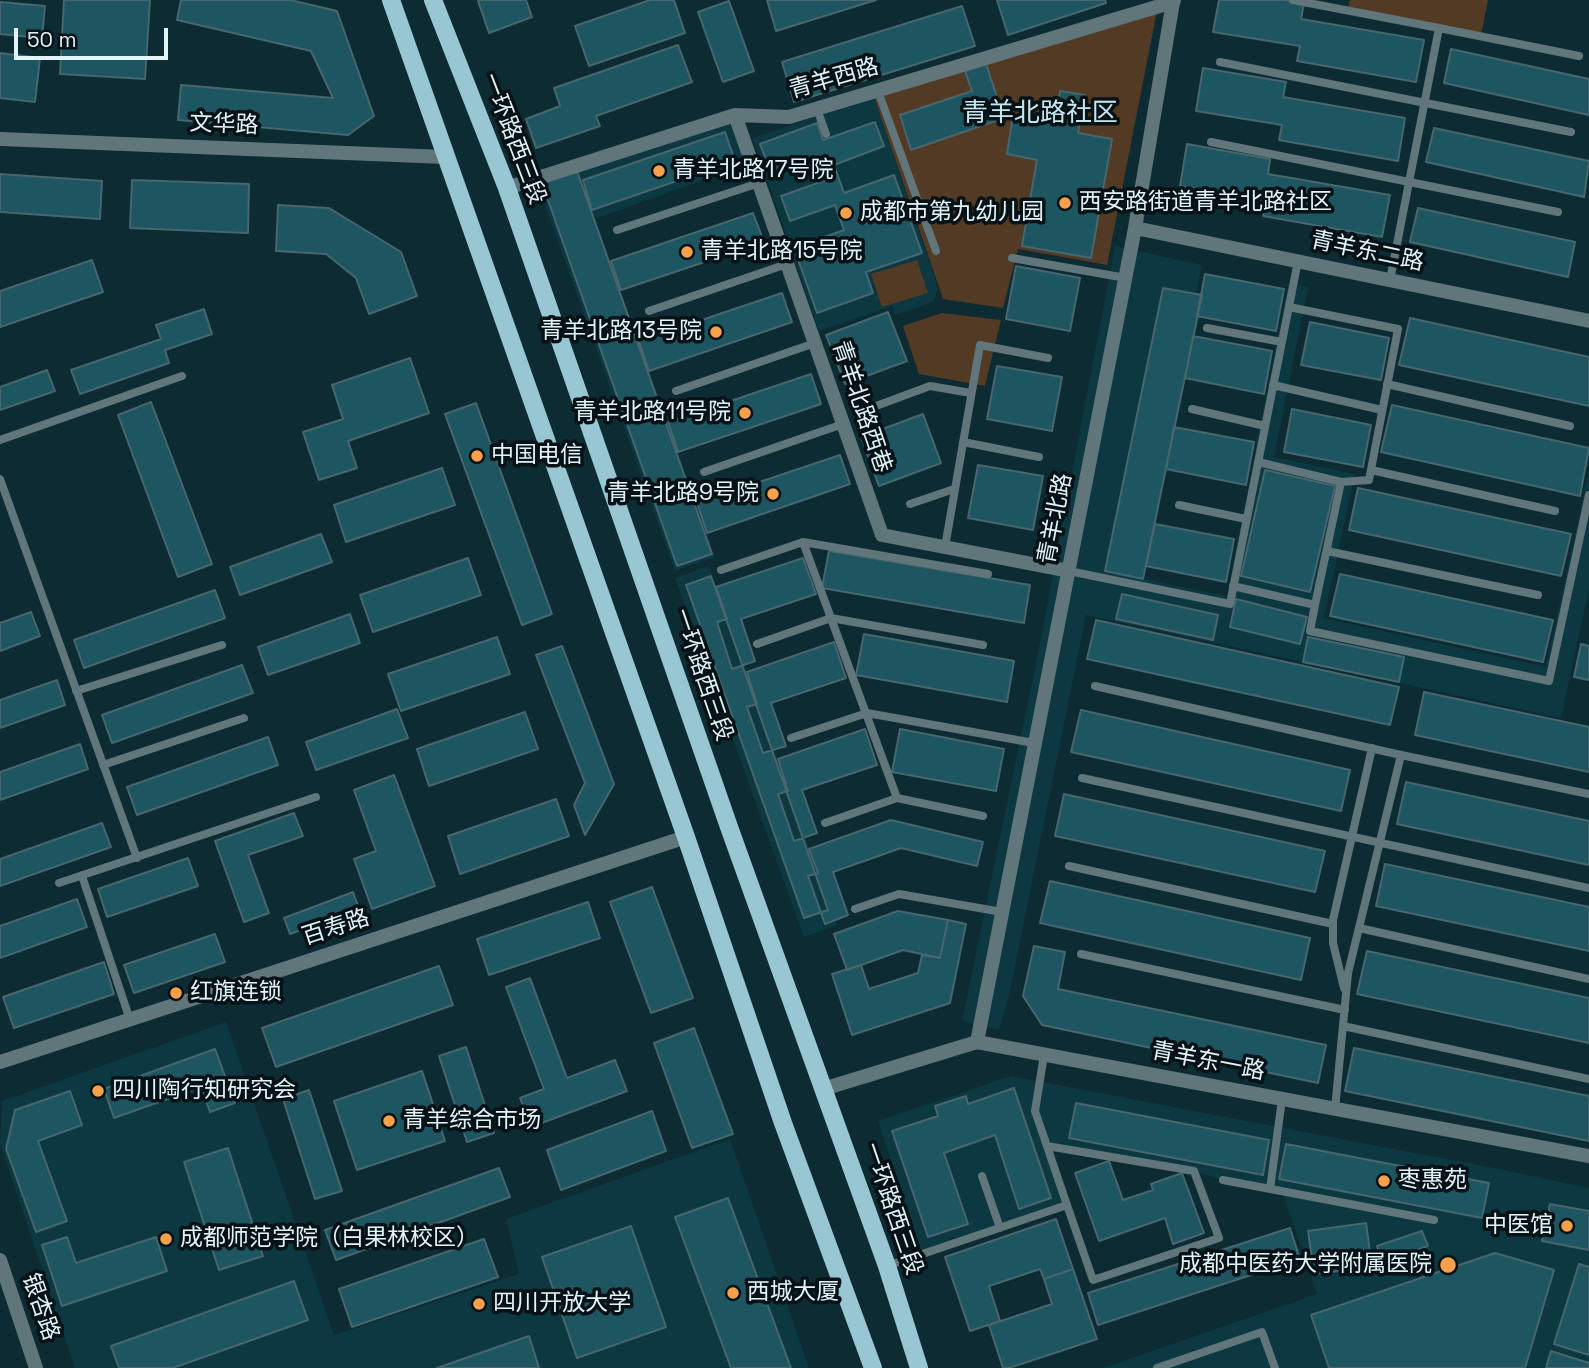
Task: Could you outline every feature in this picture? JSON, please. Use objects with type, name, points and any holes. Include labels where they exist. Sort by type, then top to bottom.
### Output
[{"type":"main road","points":[[391,0],[686,837],[783,1123],[873,1368]]},
{"type":"main road","name":"一环路西三段","points":[[433,0],[507,188],[724,814],[887,1266],[919,1368]]},
{"type":"street","name":"青羊西路","points":[[507,188],[735,115],[789,117],[1174,1]]},
{"type":"street","name":"青羊北路","points":[[977,1042],[1126,278],[1174,1]]},
{"type":"street","name":"青羊北路西巷","points":[[735,115],[882,535],[1069,571]]},
{"type":"street","name":"文华路","points":[[0,139],[446,157]]},
{"type":"street","name":"青羊东二路","points":[[1135,228],[1589,321]]},
{"type":"street","name":"百寿路","points":[[0,1062],[686,837]]},
{"type":"street","name":"青羊东一路","points":[[823,1089],[977,1042],[1589,1156]]},
{"type":"street","name":"银杏路","points":[[0,1260],[36,1368]]},
{"type":"lane","points":[[1293,0],[1579,56]]},
{"type":"lane","points":[[1390,280],[1438,28]]},
{"type":"lane","points":[[1220,62],[1571,132]]},
{"type":"lane","points":[[878,90],[936,251]]},
{"type":"lane","points":[[817,109],[826,134]]},
{"type":"lane","points":[[1211,142],[1558,212]]},
{"type":"lane","points":[[617,230],[759,183]]},
{"type":"lane","points":[[1012,258],[1126,278]]},
{"type":"lane","points":[[1069,571],[1230,604],[1298,261]]},
{"type":"lane","points":[[649,311],[787,264]]},
{"type":"lane","points":[[1258,462],[1341,482],[1369,480],[1371,470],[1398,329],[1289,307]]},
{"type":"lane","points":[[1207,328],[1282,342]]},
{"type":"lane","points":[[676,391],[815,342]]},
{"type":"lane","points":[[944,547],[979,345],[1048,358]]},
{"type":"lane","points":[[0,440],[183,376]]},
{"type":"lane","points":[[1387,384],[1570,426]]},
{"type":"lane","points":[[1273,385],[1381,410]]},
{"type":"lane","points":[[876,406],[930,386],[971,393]]},
{"type":"lane","points":[[1192,409],[1265,426]]},
{"type":"lane","points":[[704,472],[844,424]]},
{"type":"lane","points":[[963,442],[1039,457]]},
{"type":"lane","points":[[1371,470],[1555,511]]},
{"type":"lane","points":[[0,479],[136,858]]},
{"type":"lane","points":[[1341,482],[1310,631],[1549,681],[1589,495]]},
{"type":"lane","points":[[910,504],[954,489]]},
{"type":"lane","points":[[1179,505],[1246,519]]},
{"type":"lane","points":[[803,542],[897,798]]},
{"type":"lane","points":[[721,570],[803,542],[988,574]]},
{"type":"lane","points":[[1327,551],[1538,595]]},
{"type":"lane","points":[[1233,586],[1315,605]]},
{"type":"lane","points":[[757,644],[831,618],[983,645]]},
{"type":"lane","points":[[76,691],[222,645]]},
{"type":"lane","points":[[1095,686],[1589,794]]},
{"type":"lane","points":[[791,738],[867,713],[1034,743]]},
{"type":"lane","points":[[103,765],[244,718]]},
{"type":"lane","points":[[1346,995],[1333,943],[1332,924],[1372,748]]},
{"type":"lane","points":[[1335,1109],[1348,974],[1401,755]]},
{"type":"lane","points":[[1082,778],[1589,888]]},
{"type":"lane","points":[[59,883],[316,797]]},
{"type":"lane","points":[[825,823],[897,798],[983,816]]},
{"type":"lane","points":[[1069,866],[1332,924]]},
{"type":"lane","points":[[82,876],[130,1020]]},
{"type":"lane","points":[[855,909],[899,894],[1002,912]]},
{"type":"lane","points":[[1359,928],[1589,979]]},
{"type":"lane","points":[[1081,954],[1345,1010]]},
{"type":"lane","points":[[1343,1026],[1589,1079]]},
{"type":"lane","points":[[1044,1055],[1035,1111],[1067,1205],[1093,1280],[1219,1238],[1194,1171],[1047,1146]]},
{"type":"lane","points":[[1270,1189],[1282,1099]]},
{"type":"lane","points":[[982,1176],[1000,1228]]},
{"type":"lane","points":[[1223,1180],[1434,1220]]},
{"type":"lane","points":[[887,1266],[1067,1205]]},
{"type":"lane","points":[[1157,1368],[1262,1332],[1275,1368]]},
{"type":"shaded area","points":[[1350,0],[1488,0],[1481,35],[1348,7]]},
{"type":"shaded area","points":[[1157,11],[1107,265],[1018,249],[1003,308],[943,299],[874,97]]},
{"type":"shaded area","name":"成都市第九幼儿园","points":[[874,97],[938,288],[933,302],[895,315],[892,306],[819,331],[753,138]]},
{"type":"shaded area","points":[[731,120],[745,165],[595,219],[715,557],[675,571],[537,182]]},
{"type":"shaded area","points":[[1115,246],[1202,265],[1139,578],[1227,596],[1288,283],[1308,287],[1274,457],[1355,474],[1324,618],[1546,667],[1589,471],[1589,589],[1561,718],[1086,615],[1009,996],[999,1030],[962,1021],[1037,658]]},
{"type":"shaded area","points":[[917,260],[928,293],[882,307],[871,274]]},
{"type":"shaded area","points":[[942,313],[1001,320],[985,386],[919,374],[903,326]]},
{"type":"shaded area","points":[[709,566],[837,925],[804,937],[675,578]]},
{"type":"shaded area","points":[[226,1022],[334,1335],[519,1274],[506,1219],[730,1139],[809,1368],[75,1368],[0,1143],[2,1101]]},
{"type":"shaded area","points":[[1011,1076],[1589,1188],[1589,1368],[1103,1368],[1317,1294],[1282,1191],[1223,1180],[1194,1171],[1048,1146],[1067,1205],[922,1254],[878,1121]]},
{"type":"building","points":[[64,0],[150,0],[145,79],[60,74]]},
{"type":"building","points":[[181,0],[290,0],[337,11],[374,116],[348,135],[178,120],[181,85],[333,98],[311,51],[177,20]]},
{"type":"building","points":[[526,0],[532,17],[489,33],[478,1]]},
{"type":"building","points":[[650,0],[674,0],[685,33],[589,66],[575,26]]},
{"type":"building","points":[[767,0],[876,0],[776,31]]},
{"type":"building","points":[[997,0],[1105,0],[1106,3],[1008,35]]},
{"type":"building","points":[[1219,0],[1284,0],[1304,3],[1301,19],[1424,40],[1416,82],[1297,61],[1300,46],[1213,32]]},
{"type":"building","points":[[729,1],[754,71],[723,82],[698,12]]},
{"type":"building","points":[[0,2],[45,6],[42,38],[0,34]]},
{"type":"building","points":[[962,6],[975,46],[794,102],[782,62]]},
{"type":"building","points":[[678,45],[692,82],[596,116],[600,126],[536,148],[526,119],[560,106],[554,88]]},
{"type":"building","points":[[1451,49],[1589,79],[1589,115],[1444,83]]},
{"type":"building","points":[[0,53],[40,58],[35,102],[0,98]]},
{"type":"building","points":[[986,64],[1004,118],[911,150],[900,115],[972,91],[965,71]]},
{"type":"building","points":[[1203,68],[1286,82],[1283,97],[1405,118],[1398,161],[1279,140],[1282,125],[1196,111]]},
{"type":"building","name":"西安路街道青羊北路社区","points":[[1060,91],[1085,95],[1078,133],[1112,139],[1091,258],[1022,246],[1037,160],[1007,154],[1013,115],[1055,122]]},
{"type":"building","points":[[875,122],[884,146],[834,165],[844,193],[894,175],[922,253],[866,272],[873,293],[817,313],[794,248],[844,230],[835,205],[790,221],[781,196],[826,180],[817,155],[770,171],[760,144],[817,123],[823,140]]},
{"type":"building","points":[[1434,128],[1589,161],[1584,197],[1426,162]]},
{"type":"building","name":"青羊北路17号院","points":[[725,132],[735,161],[592,210],[583,180]]},
{"type":"building","points":[[1187,144],[1270,159],[1268,174],[1390,195],[1382,237],[1263,216],[1266,201],[1180,186]]},
{"type":"building","points":[[577,171],[712,554],[677,566],[542,183]]},
{"type":"building","points":[[0,174],[102,181],[100,219],[0,212]]},
{"type":"building","points":[[132,180],[249,184],[248,233],[130,228]]},
{"type":"building","points":[[278,205],[329,208],[401,252],[417,296],[369,314],[356,278],[326,254],[276,251]]},
{"type":"building","points":[[1418,208],[1575,242],[1568,277],[1410,242]]},
{"type":"building","name":"青羊北路15号院","points":[[753,213],[764,242],[621,290],[611,261]]},
{"type":"building","points":[[92,260],[103,292],[0,327],[0,291]]},
{"type":"building","points":[[1016,266],[1080,278],[1070,331],[1006,319]]},
{"type":"building","points":[[1205,274],[1284,289],[1276,331],[1197,316]]},
{"type":"building","points":[[1163,288],[1202,295],[1143,579],[1105,571]]},
{"type":"building","name":"青羊北路13号院","points":[[782,293],[792,322],[649,371],[639,341]]},
{"type":"building","points":[[204,309],[212,334],[165,350],[169,363],[80,394],[71,370],[161,339],[156,325]]},
{"type":"building","points":[[888,312],[907,361],[845,384],[826,335]]},
{"type":"building","points":[[1410,318],[1589,357],[1589,406],[1399,365]]},
{"type":"building","points":[[1310,322],[1389,338],[1381,380],[1301,365]]},
{"type":"building","points":[[1193,336],[1272,351],[1264,394],[1185,378]]},
{"type":"building","points":[[410,358],[429,413],[348,441],[357,468],[319,480],[303,432],[343,419],[332,385]]},
{"type":"building","points":[[997,366],[1062,377],[1052,431],[987,419]]},
{"type":"building","points":[[47,370],[55,391],[0,410],[0,387]]},
{"type":"building","name":"青羊北路11号院","points":[[811,374],[821,404],[678,452],[668,422]]},
{"type":"building","points":[[151,402],[212,564],[178,577],[118,415]]},
{"type":"building","points":[[476,403],[552,614],[522,625],[445,414]]},
{"type":"building","points":[[1392,405],[1589,448],[1580,496],[1381,452]]},
{"type":"building","points":[[1292,409],[1371,425],[1363,467],[1284,452]]},
{"type":"building","points":[[923,414],[941,463],[879,486],[861,437]]},
{"type":"building","points":[[1174,427],[1254,442],[1246,485],[1166,469]]},
{"type":"building","name":"青羊北路9号院","points":[[840,455],[850,484],[707,533],[697,503]]},
{"type":"building","points":[[978,465],[1043,476],[1033,530],[968,518]]},
{"type":"building","points":[[442,468],[455,505],[346,542],[334,505]]},
{"type":"building","points":[[1265,470],[1335,486],[1310,592],[1241,576]]},
{"type":"building","points":[[1358,488],[1571,534],[1561,576],[1349,530]]},
{"type":"building","points":[[1155,524],[1234,539],[1226,582],[1146,566]]},
{"type":"building","points":[[321,534],[332,562],[240,595],[230,567]]},
{"type":"building","points":[[829,551],[1030,585],[1024,623],[822,588]]},
{"type":"building","points":[[468,558],[481,595],[373,632],[360,595]]},
{"type":"building","points":[[803,558],[816,594],[741,619],[755,661],[732,669],[717,622],[727,619],[716,587]]},
{"type":"building","points":[[1340,574],[1553,620],[1543,662],[1330,616]]},
{"type":"building","points":[[711,576],[828,910],[804,918],[686,585]]},
{"type":"building","points":[[215,590],[225,618],[84,668],[74,640]]},
{"type":"building","points":[[1122,594],[1218,615],[1213,640],[1116,619]]},
{"type":"building","points":[[1236,599],[1307,617],[1300,644],[1230,627]]},
{"type":"building","points":[[31,612],[40,636],[0,651],[0,623]]},
{"type":"building","points":[[350,614],[360,643],[268,675],[258,647]]},
{"type":"building","points":[[1096,620],[1399,687],[1390,725],[1087,659]]},
{"type":"building","points":[[864,634],[1014,661],[1007,702],[856,675]]},
{"type":"building","points":[[497,637],[510,674],[401,711],[388,674]]},
{"type":"building","points":[[1308,637],[1404,657],[1399,682],[1303,662]]},
{"type":"building","points":[[834,642],[846,678],[771,703],[786,746],[763,753],[747,707],[757,704],[747,672]]},
{"type":"building","points":[[1581,644],[1589,646],[1589,680],[1574,677]]},
{"type":"building","points":[[562,646],[614,784],[585,835],[574,805],[585,783],[536,655]]},
{"type":"building","points":[[242,665],[253,693],[112,743],[102,715]]},
{"type":"building","points":[[57,680],[65,705],[0,728],[0,700]]},
{"type":"building","points":[[1424,692],[1589,727],[1589,772],[1415,735]]},
{"type":"building","points":[[397,709],[408,738],[316,770],[306,742]]},
{"type":"building","points":[[1081,710],[1350,770],[1341,811],[1071,752]]},
{"type":"building","points":[[525,712],[538,749],[429,786],[417,749]]},
{"type":"building","points":[[865,729],[877,765],[802,790],[817,833],[794,841],[778,794],[788,791],[778,759]]},
{"type":"building","points":[[900,729],[1004,749],[996,791],[892,772]]},
{"type":"building","points":[[268,737],[278,765],[137,815],[127,787]]},
{"type":"building","points":[[80,744],[88,769],[0,800],[0,772]]},
{"type":"building","points":[[394,775],[435,886],[372,909],[354,859],[376,851],[354,790]]},
{"type":"building","points":[[1406,782],[1589,821],[1589,865],[1397,824]]},
{"type":"building","points":[[1064,794],[1325,851],[1315,892],[1055,836]]},
{"type":"building","points":[[556,799],[569,836],[460,874],[448,836]]},
{"type":"building","points":[[294,813],[303,836],[248,855],[269,913],[244,922],[215,841]]},
{"type":"building","points":[[891,820],[983,842],[977,866],[901,848],[833,872],[848,915],[825,924],[808,876],[818,873],[809,849]]},
{"type":"building","points":[[102,823],[111,847],[0,886],[0,859]]},
{"type":"building","points":[[188,858],[198,886],[107,917],[98,889]]},
{"type":"building","points":[[1385,864],[1589,907],[1589,951],[1376,906]]},
{"type":"building","points":[[1050,881],[1310,938],[1301,980],[1040,923]]},
{"type":"building","points":[[652,887],[693,998],[651,1013],[610,902]]},
{"type":"building","points":[[353,892],[359,909],[290,934],[284,918]]},
{"type":"building","points":[[77,899],[87,927],[0,958],[0,926]]},
{"type":"building","points":[[588,902],[600,938],[489,975],[477,939]]},
{"type":"building","points":[[898,911],[948,920],[940,958],[903,950],[847,970],[834,934]]},
{"type":"building","points":[[948,920],[966,924],[950,1003],[852,1035],[832,974],[861,965],[869,989],[918,973],[922,955],[940,958]]},
{"type":"building","points":[[215,934],[225,962],[134,993],[124,965]]},
{"type":"building","points":[[1034,946],[1065,952],[1058,989],[1326,1045],[1318,1083],[1042,1025],[1023,996]]},
{"type":"building","points":[[1367,951],[1589,998],[1589,1043],[1357,994]]},
{"type":"building","points":[[104,962],[114,994],[14,1028],[3,997]]},
{"type":"building","points":[[439,966],[453,1005],[276,1067],[262,1028]]},
{"type":"building","points":[[530,978],[567,1078],[615,1060],[627,1091],[531,1127],[520,1098],[544,1089],[506,987]]},
{"type":"building","points":[[694,1028],[733,1134],[692,1148],[654,1043]]},
{"type":"building","points":[[466,1047],[494,1133],[467,1142],[439,1056]]},
{"type":"building","points":[[1354,1048],[1589,1096],[1589,1141],[1345,1091]]},
{"type":"building","points":[[215,1049],[235,1103],[210,1112],[201,1087],[114,1118],[104,1089]]},
{"type":"building","name":"青羊综合市场","points":[[422,1071],[445,1141],[357,1170],[334,1101]]},
{"type":"building","points":[[1014,1088],[1051,1198],[1019,1209],[995,1135],[944,1153],[968,1224],[928,1237],[892,1131],[938,1116],[935,1106],[966,1096],[968,1104]]},
{"type":"building","points":[[309,1090],[342,1191],[315,1199],[283,1099]]},
{"type":"building","points":[[70,1091],[82,1125],[38,1141],[67,1221],[36,1232],[6,1149],[15,1110]]},
{"type":"building","points":[[1076,1103],[1269,1140],[1263,1175],[1069,1138]]},
{"type":"building","points":[[652,1111],[666,1151],[561,1190],[547,1150]]},
{"type":"building","name":"枣惠苑","points":[[1286,1144],[1489,1183],[1482,1218],[1279,1179]]},
{"type":"building","points":[[228,1148],[263,1256],[219,1270],[184,1162]]},
{"type":"building","points":[[1109,1161],[1123,1200],[1153,1190],[1151,1184],[1182,1173],[1204,1233],[1173,1244],[1165,1218],[1099,1241],[1075,1173]]},
{"type":"building","points":[[499,1168],[510,1197],[336,1260],[325,1230]]},
{"type":"building","name":"西城大厦","points":[[728,1198],[791,1368],[731,1368],[675,1217]]},
{"type":"building","name":"中医馆","points":[[1550,1204],[1589,1211],[1589,1250],[1542,1241]]},
{"type":"building","points":[[1056,1219],[1073,1269],[1044,1279],[1040,1269],[989,1286],[1000,1321],[970,1331],[945,1257]]},
{"type":"building","points":[[1366,1223],[1372,1267],[1314,1274],[1308,1231]]},
{"type":"building","points":[[631,1226],[666,1327],[577,1358],[542,1257]]},
{"type":"building","points":[[1290,1228],[1300,1259],[1098,1325],[1088,1293]]},
{"type":"building","points":[[1422,1231],[1428,1246],[1382,1262],[1377,1246]]},
{"type":"building","points":[[67,1237],[76,1263],[156,1237],[167,1271],[62,1306],[42,1245]]},
{"type":"building","points":[[484,1239],[498,1277],[352,1327],[339,1289]]},
{"type":"building","points":[[1495,1253],[1554,1270],[1525,1368],[1329,1368],[1311,1315]]},
{"type":"building","points":[[1579,1264],[1589,1267],[1589,1355],[1554,1344]]},
{"type":"building","points":[[1073,1269],[1097,1339],[1003,1368],[989,1325],[1052,1304],[1044,1279]]},
{"type":"building","points":[[294,1281],[308,1320],[173,1368],[119,1368],[111,1346]]},
{"type":"building","points":[[529,1336],[539,1368],[437,1368]]},
{"type":"building","points":[[1551,1351],[1589,1363],[1589,1368],[1546,1368]]},
{"type":"place","name":"青羊北路17号院","points":[[659,171]]},
{"type":"place","name":"西安路街道青羊北路社区","points":[[1065,203]]},
{"type":"place","name":"成都市第九幼儿园","points":[[846,213]]},
{"type":"place","name":"青羊北路15号院","points":[[687,252]]},
{"type":"place","name":"青羊北路13号院","points":[[716,332]]},
{"type":"place","name":"青羊北路11号院","points":[[745,413]]},
{"type":"place","name":"中国电信","points":[[477,456]]},
{"type":"place","name":"青羊北路9号院","points":[[773,494]]},
{"type":"place","name":"红旗连锁","points":[[176,993]]},
{"type":"place","name":"四川陶行知研究会","points":[[98,1091]]},
{"type":"place","name":"青羊综合市场","points":[[389,1121]]},
{"type":"place","name":"枣惠苑","points":[[1384,1181]]},
{"type":"place","name":"中医馆","points":[[1567,1226]]},
{"type":"place","name":"成都师范学院（白果林校区）","points":[[166,1239]]},
{"type":"place","name":"成都中医药大学附属医院","points":[[1448,1265]]},
{"type":"place","name":"西城大厦","points":[[733,1293]]},
{"type":"place","name":"四川开放大学","points":[[479,1304]]},
{"type":"district","name":"青羊北路社区","points":[[1040,114]]}]
